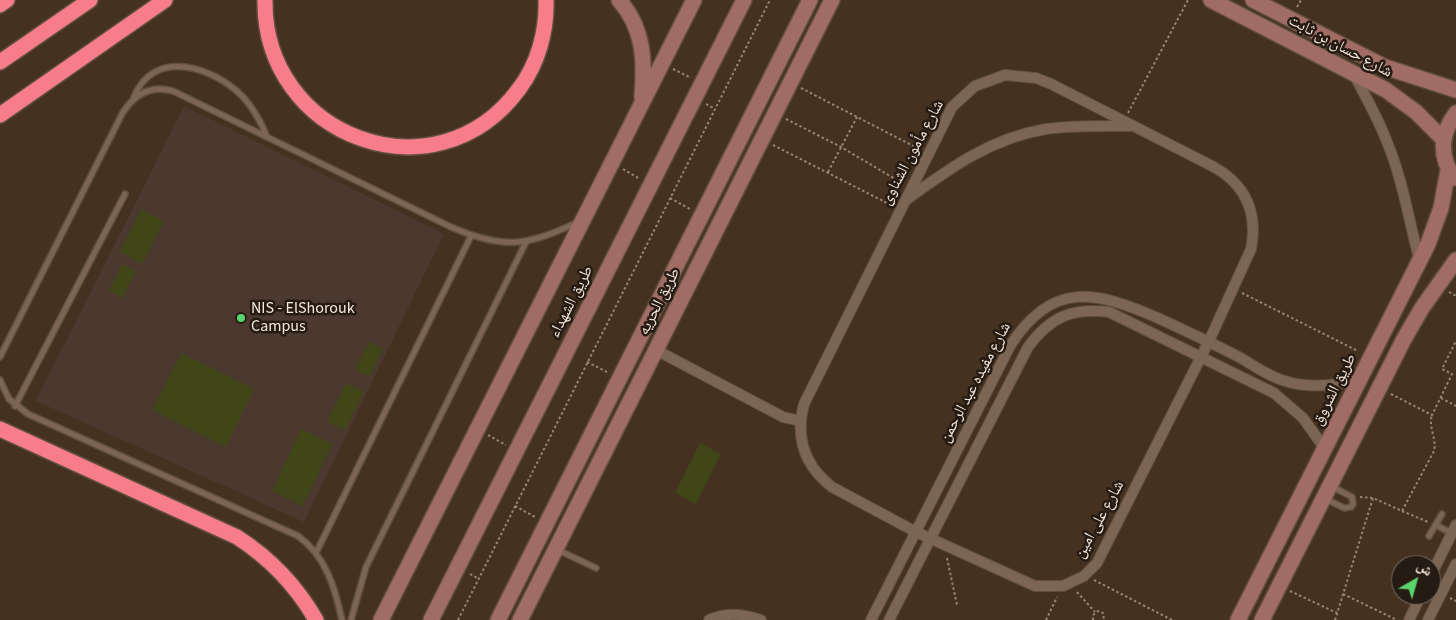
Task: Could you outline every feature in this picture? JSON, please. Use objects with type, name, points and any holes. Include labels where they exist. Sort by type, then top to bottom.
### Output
[{"type":"highway","points":[[0,5],[7,0]]},
{"type":"highway","points":[[0,62],[90,0]]},
{"type":"highway","points":[[0,115],[165,0]]},
{"type":"highway","points":[[265,0],[268,36],[274,57],[297,95],[313,111],[330,125],[357,138],[393,147],[415,148],[447,142],[462,136],[490,120],[513,97],[523,84],[537,55],[545,21],[546,0]]},
{"type":"highway","points":[[0,429],[237,537],[270,561],[284,575],[297,590],[316,620]]},
{"type":"street","points":[[619,0],[636,26],[643,48],[644,68],[641,105]]},
{"type":"street","name":"طريق الشهداء","points":[[381,620],[694,0]]},
{"type":"street","name":"طريق الشهداء","points":[[431,620],[744,0]]},
{"type":"street","name":"طريق الحريه","points":[[498,620],[810,0]]},
{"type":"street","name":"شارع حسان بن ثابت","points":[[1211,0],[1352,72],[1402,100],[1443,139]]},
{"type":"street","name":"شارع حسان بن ثابت","points":[[1253,0],[1385,67],[1456,90]]},
{"type":"street","name":"طريق الحريه","points":[[520,620],[790,82],[833,1]]},
{"type":"street","points":[[1352,72],[1372,107],[1388,143],[1400,181],[1420,262]]},
{"type":"street","name":"شارع مأمون الشناوى","points":[[916,532],[832,488],[821,479],[806,457],[802,444],[800,421],[804,404],[902,206],[952,107],[962,95],[989,79],[1005,75],[1036,78],[1228,175],[1240,187],[1248,201],[1253,216],[1254,233],[1251,249],[1209,341]]},
{"type":"street","points":[[1452,175],[1444,155],[1443,139],[1450,121],[1456,113]]},
{"type":"street","points":[[902,206],[962,160],[989,146],[1017,136],[1047,129],[1134,126]]},
{"type":"street","name":"طريق الشروق","points":[[1238,620],[1420,262],[1452,175]]},
{"type":"street","points":[[1262,620],[1379,388],[1422,308],[1456,260]]},
{"type":"street","name":"شارع مفيده عبد الرحمن","points":[[871,620],[1010,346],[1022,327],[1039,312],[1059,301],[1081,296],[1103,297],[1124,303],[1209,341],[1282,381],[1321,386],[1360,379]]},
{"type":"street","name":"شارع مفيده عبد الرحمن","points":[[889,620],[1028,347],[1039,332],[1054,320],[1072,312],[1090,310],[1109,312],[1274,393],[1290,404],[1315,432],[1324,449]]},
{"type":"street","name":"شارع على امين","points":[[916,532],[1035,586],[1066,585],[1084,576],[1096,563],[1209,341]]},
{"type":"street","points":[[656,350],[783,417],[800,421]]},
{"type":"street","points":[[1441,555],[1454,530]]},
{"type":"street","points":[[1428,620],[1456,564]]},
{"type":"street","points":[[1409,620],[1416,605]]},
{"type":"street","points":[[709,620],[727,614],[744,615],[761,620]]},
{"type":"lane","points":[[0,357],[122,114],[144,79],[156,70],[171,66],[188,68],[212,76],[237,92],[257,115],[267,137]]},
{"type":"lane","points":[[133,98],[147,90],[174,91],[471,236],[498,242],[526,242],[555,234],[583,220]]},
{"type":"lane","points":[[15,406],[125,194]]},
{"type":"lane","points":[[316,553],[471,236]]},
{"type":"lane","points":[[351,620],[366,567],[526,242]]},
{"type":"lane","points":[[0,380],[4,391],[15,406],[28,414],[290,532],[304,541],[316,553],[328,574],[342,620]]},
{"type":"lane","points":[[1327,491],[1352,496],[1353,504],[1348,508],[1327,491]]},
{"type":"lane","points":[[1430,536],[1442,514]]},
{"type":"lane","points":[[1436,525],[1454,530]]},
{"type":"lane","points":[[556,549],[596,568]]},
{"type":"path","points":[[458,620],[770,0]]},
{"type":"path","points":[[1124,121],[1188,0]]},
{"type":"path","points":[[662,64],[702,83]]},
{"type":"path","points":[[790,82],[928,154]]},
{"type":"path","points":[[775,113],[841,147],[911,188]]},
{"type":"path","points":[[828,172],[857,117]]},
{"type":"path","points":[[762,139],[902,206]]},
{"type":"path","points":[[612,162],[651,186]]},
{"type":"path","points":[[670,198],[701,216]]},
{"type":"path","points":[[1233,289],[1371,357]]},
{"type":"path","points":[[1402,511],[1434,451],[1435,440],[1430,427],[1432,414],[1452,374],[1442,369],[1456,341]]},
{"type":"path","points":[[587,362],[620,379]]},
{"type":"path","points":[[1379,388],[1432,414]]},
{"type":"path","points":[[1441,398],[1456,406]]},
{"type":"path","points":[[477,430],[517,450]]},
{"type":"path","points":[[1352,496],[1373,498],[1436,525]]},
{"type":"path","points":[[1335,620],[1373,498]]},
{"type":"path","points":[[515,506],[546,524]]},
{"type":"path","points":[[944,545],[957,605]]},
{"type":"path","points":[[1084,576],[1172,620]]},
{"type":"path","points":[[1046,620],[1066,585],[1095,612],[1103,613],[1104,620]]},
{"type":"path","points":[[1279,586],[1337,613]]},
{"type":"path","points":[[1343,594],[1397,620]]},
{"type":"path","points":[[1093,620],[1095,612]]},
{"type":"shaded area","name":"NIS - ElShorouk Campus","points":[[184,106],[444,234],[304,522],[36,401]]},
{"type":"green space","points":[[141,209],[164,221],[142,264],[120,252]]},
{"type":"green space","points":[[122,264],[136,271],[123,298],[109,291]]},
{"type":"green space","points":[[369,342],[383,349],[370,377],[355,370]]},
{"type":"green space","points":[[181,353],[254,389],[226,447],[152,410]]},
{"type":"green space","points":[[346,383],[364,392],[345,430],[327,422]]},
{"type":"green space","points":[[301,429],[332,444],[303,506],[272,491]]},
{"type":"green space","points":[[700,443],[721,454],[696,504],[675,493]]},
{"type":"place","name":"NIS - ElShorouk Campus","points":[[241,318]]}]
